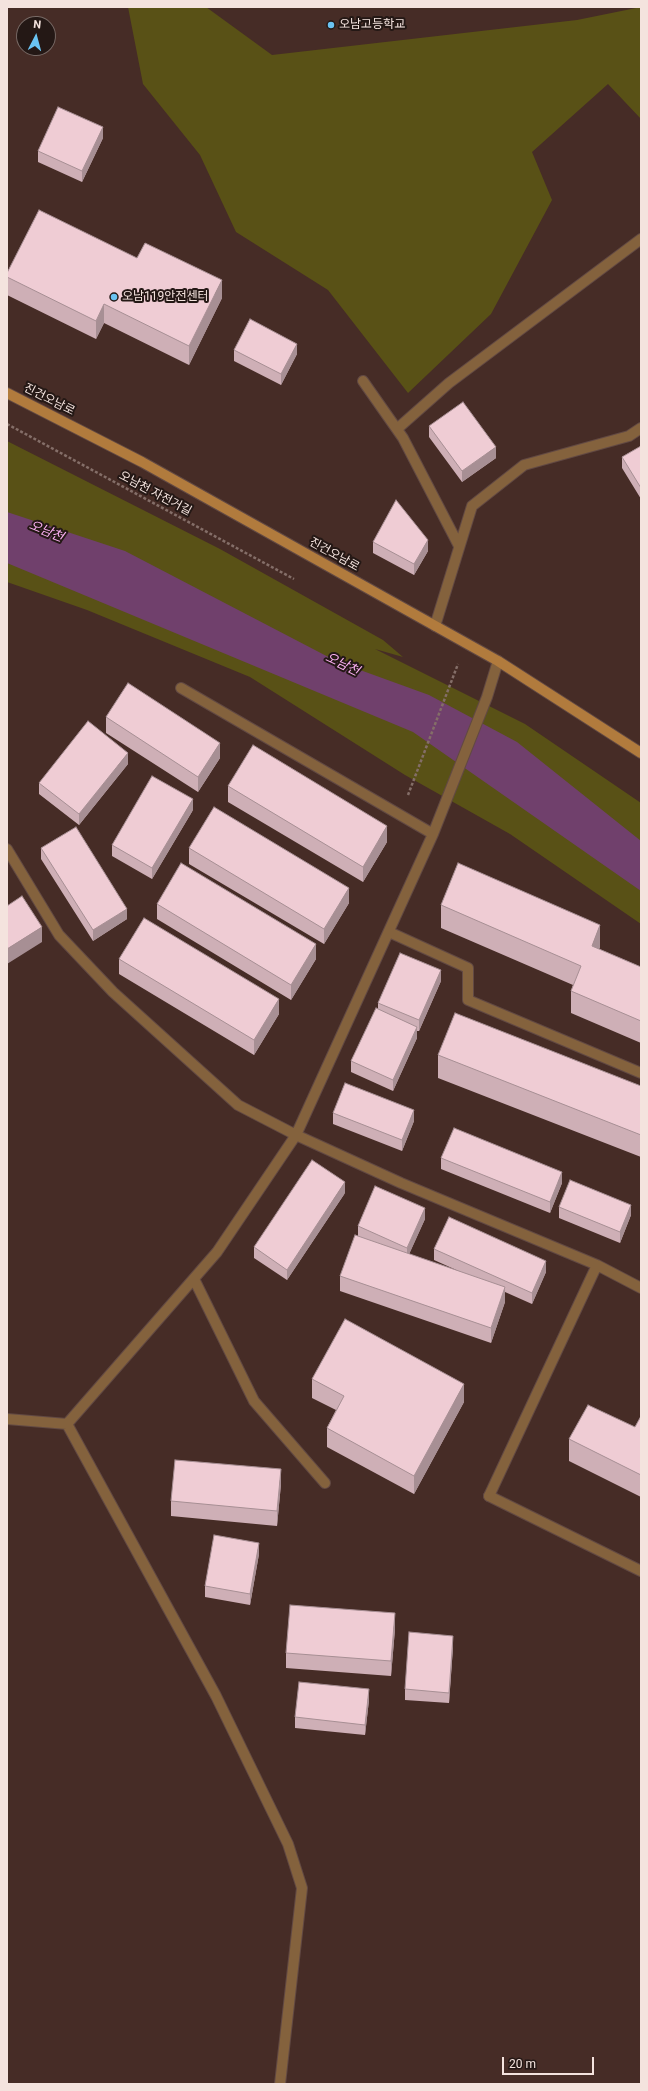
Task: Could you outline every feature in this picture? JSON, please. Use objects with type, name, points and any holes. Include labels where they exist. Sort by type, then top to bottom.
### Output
[{"type":"main road","name":"진건오남로","points":[[7,393],[142,462],[498,661],[641,753]]},
{"type":"street","points":[[397,429],[449,383],[641,239]]},
{"type":"street","points":[[363,381],[397,429],[459,546]]},
{"type":"street","points":[[435,626],[472,506],[524,465],[629,436],[641,428]]},
{"type":"street","points":[[67,1424],[217,1252],[296,1135],[433,834],[487,697],[498,661]]},
{"type":"street","points":[[181,688],[433,834]]},
{"type":"street","points":[[7,849],[59,935],[113,992],[238,1104],[296,1135],[401,1183],[597,1264],[641,1288]]},
{"type":"street","points":[[389,932],[468,968],[468,1000],[641,1073]]},
{"type":"street","points":[[597,1264],[489,1496],[641,1571]]},
{"type":"street","points":[[194,1279],[254,1401],[325,1483]]},
{"type":"street","points":[[7,1419],[67,1424]]},
{"type":"street","points":[[67,1424],[216,1696],[288,1844],[302,1888],[280,2084]]},
{"type":"path","name":"오남천 자전거길","points":[[7,424],[294,579]]},
{"type":"path","points":[[400,815],[454,677]]},
{"type":"shaded area","points":[[128,7],[206,7],[272,55],[577,20],[641,7],[641,119],[608,84],[532,152],[552,200],[491,314],[408,393],[328,290],[236,232],[200,155],[143,84]]},
{"type":"shaded area","points":[[7,441],[220,549],[383,640],[403,657],[375,649],[525,724],[641,803],[641,924],[510,834],[405,775],[250,677],[87,610],[7,582]]},
{"type":"water","name":"오남천","points":[[7,512],[125,551],[338,662],[429,695],[517,742],[641,841],[641,891],[413,732],[7,563]]},
{"type":"building","points":[[58,107],[103,127],[82,171],[38,151]]},
{"type":"building","name":"오남119안전센터","points":[[39,210],[137,258],[145,243],[222,280],[189,346],[104,304],[96,321],[7,277],[7,273]]},
{"type":"building","points":[[250,319],[297,344],[281,374],[234,350]]},
{"type":"building","points":[[463,402],[496,447],[462,471],[429,426]]},
{"type":"building","points":[[641,446],[641,488],[622,457]]},
{"type":"building","points":[[396,500],[428,540],[414,564],[373,542]]},
{"type":"building","points":[[128,683],[220,743],[198,777],[106,717]]},
{"type":"building","points":[[88,721],[128,753],[79,814],[39,783]]},
{"type":"building","points":[[253,745],[387,826],[363,867],[228,786]]},
{"type":"building","points":[[152,776],[193,799],[152,868],[112,845]]},
{"type":"building","points":[[214,807],[349,888],[324,929],[189,848]]},
{"type":"building","points":[[76,827],[127,909],[93,930],[41,848]]},
{"type":"building","points":[[181,863],[316,944],[291,985],[157,904]]},
{"type":"building","points":[[458,863],[600,925],[592,946],[641,967],[641,1021],[571,991],[581,966],[441,905]]},
{"type":"building","points":[[22,896],[42,927],[7,949],[7,906]]},
{"type":"building","points":[[144,918],[279,999],[254,1040],[119,959]]},
{"type":"building","points":[[400,953],[441,970],[419,1020],[378,1003]]},
{"type":"building","points":[[376,1008],[417,1027],[393,1080],[351,1061]]},
{"type":"building","points":[[455,1013],[641,1086],[641,1135],[438,1055]]},
{"type":"building","points":[[345,1083],[414,1110],[402,1140],[333,1113]]},
{"type":"building","points":[[454,1128],[562,1172],[550,1202],[441,1158]]},
{"type":"building","points":[[312,1160],[345,1182],[287,1270],[254,1247]]},
{"type":"building","points":[[570,1180],[631,1205],[620,1232],[559,1207]]},
{"type":"building","points":[[375,1186],[425,1208],[407,1248],[358,1226]]},
{"type":"building","points":[[449,1217],[546,1261],[532,1293],[434,1249]]},
{"type":"building","points":[[355,1235],[505,1287],[491,1328],[340,1276]]},
{"type":"building","points":[[345,1319],[464,1384],[414,1476],[327,1428],[344,1396],[312,1379]]},
{"type":"building","points":[[588,1405],[635,1427],[641,1416],[641,1475],[569,1439]]},
{"type":"building","points":[[175,1460],[281,1469],[277,1511],[171,1501]]},
{"type":"building","points":[[214,1535],[259,1543],[250,1594],[205,1586]]},
{"type":"building","points":[[290,1605],[395,1613],[391,1661],[286,1653]]},
{"type":"building","points":[[409,1632],[453,1636],[449,1693],[405,1689]]},
{"type":"building","points":[[299,1682],[369,1689],[365,1725],[295,1717]]},
{"type":"place","name":"오남고등학교","points":[[331,25]]},
{"type":"place","name":"오남119안전센터","points":[[114,297]]}]
